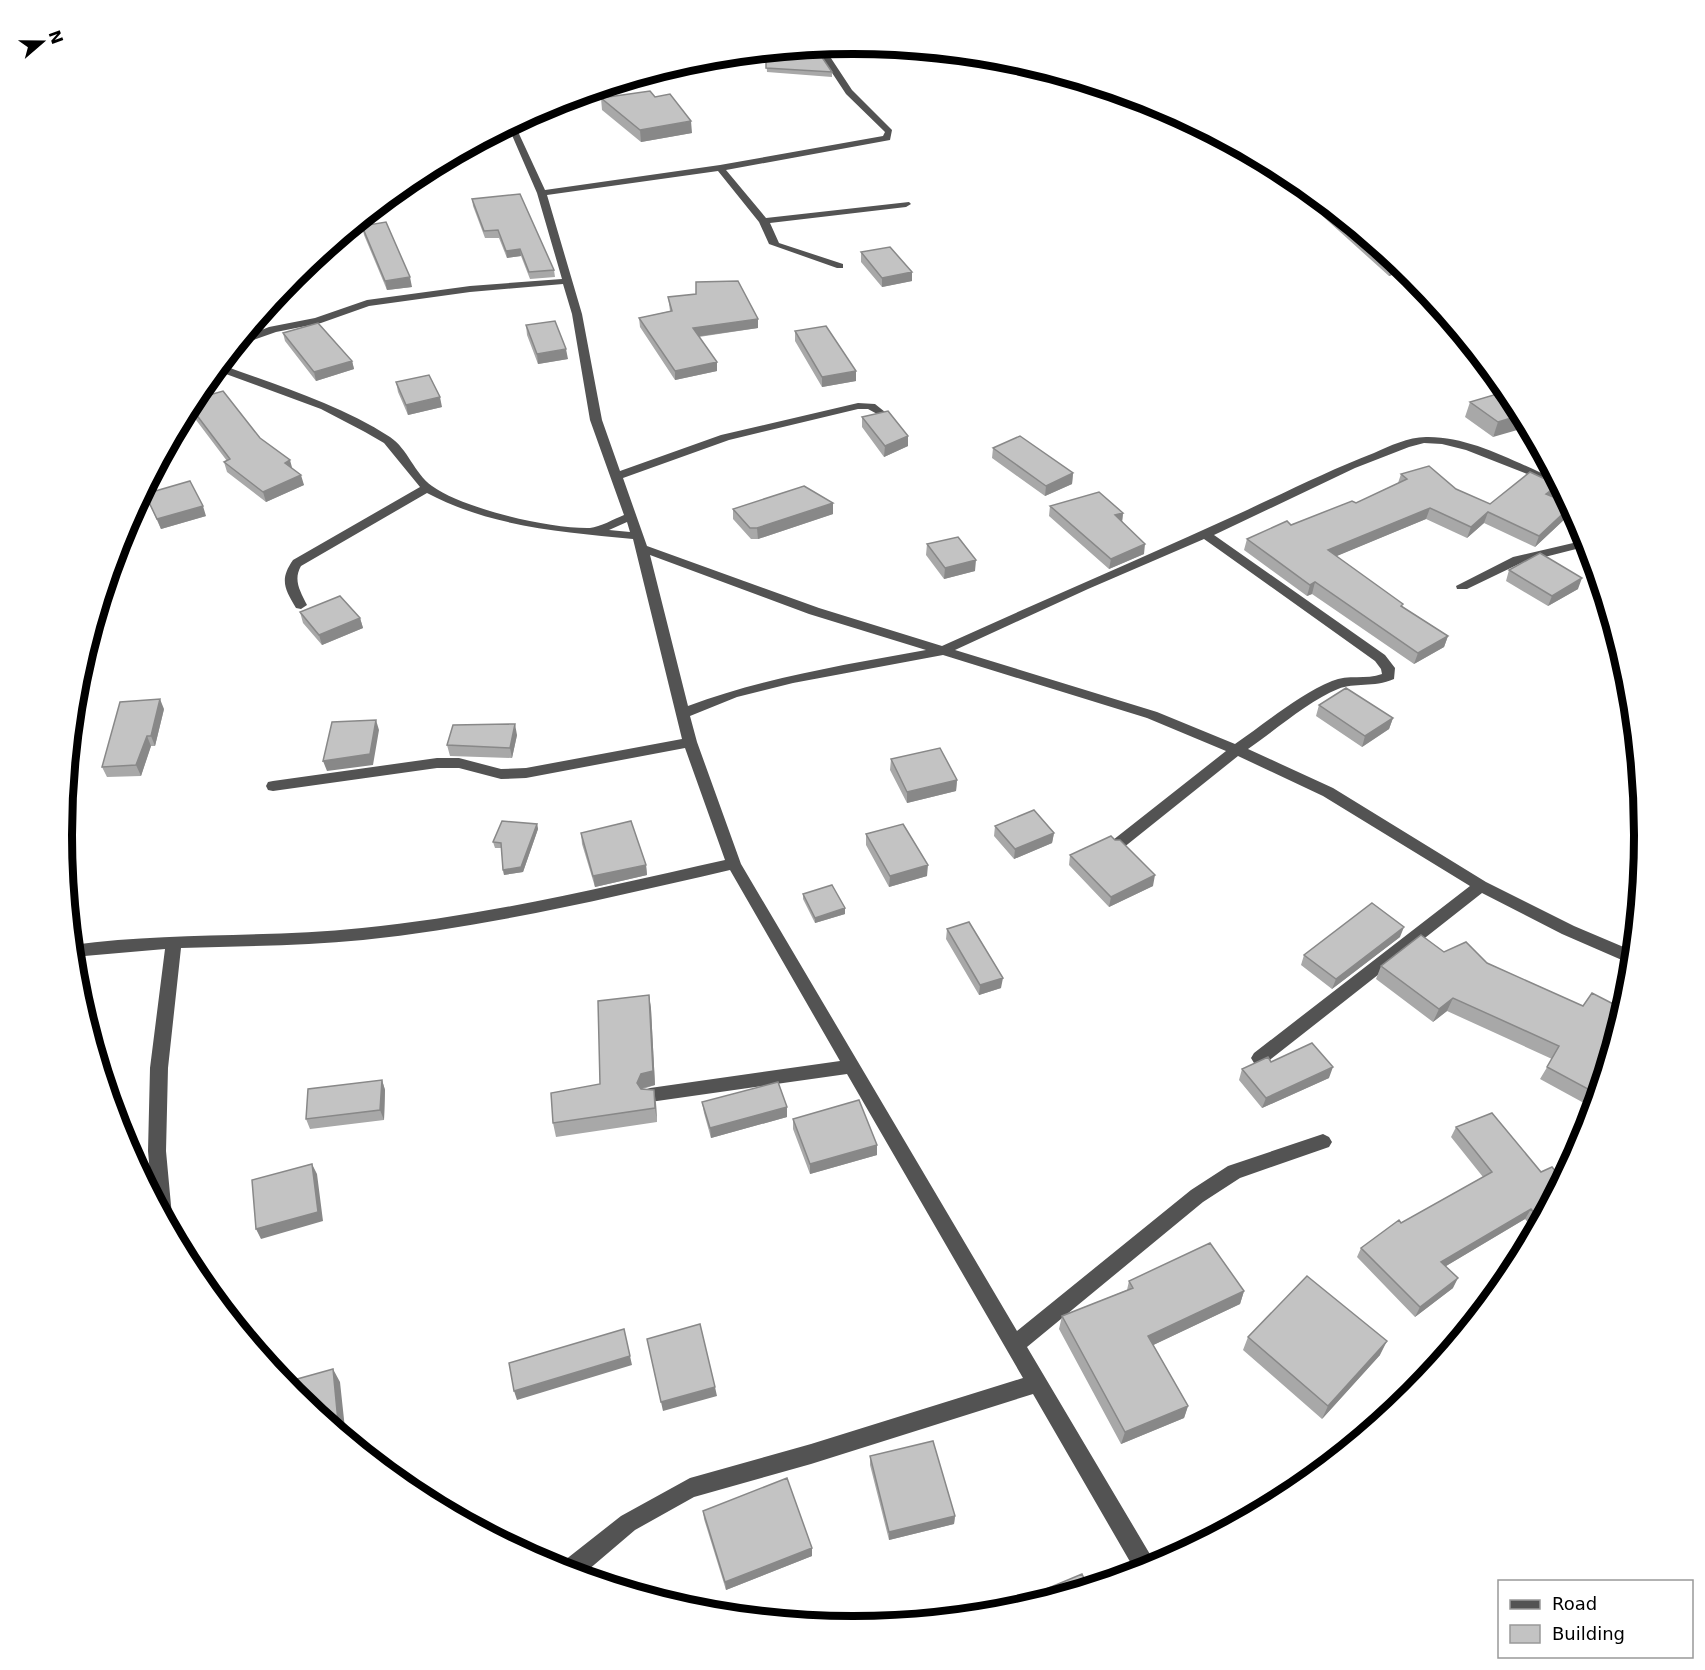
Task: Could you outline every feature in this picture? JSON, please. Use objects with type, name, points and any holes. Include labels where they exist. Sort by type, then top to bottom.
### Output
[{"type":"street","points":[[542,193],[720,168],[887,138],[889,132],[849,92],[824,55]]},
{"type":"street","points":[[515,131],[542,193],[577,314],[597,420],[639,542],[690,742],[734,864],[1141,1561]]},
{"type":"street","points":[[720,168],[764,221],[768,235],[776,245],[840,266]]},
{"type":"street","points":[[764,221],[906,204]]},
{"type":"street","points":[[251,338],[273,329],[317,321],[368,303],[470,289],[568,281]]},
{"type":"street","points":[[226,370],[325,407],[369,430],[388,441],[398,451],[414,475],[428,488],[478,513],[639,542],[814,612],[1152,715],[1236,750],[1328,792],[1481,886],[1568,930],[1624,954]]},
{"type":"street","points":[[617,476],[724,437],[777,424],[858,406],[871,406],[879,412]]},
{"type":"street","points":[[682,714],[724,697],[793,679],[942,651],[1083,586],[1205,534],[1351,465],[1406,444],[1424,440],[1442,441],[1470,448],[1548,480]]},
{"type":"street","points":[[301,605],[290,584],[290,572],[297,563],[428,488]]},
{"type":"street","points":[[592,532],[631,516]]},
{"type":"street","points":[[1118,844],[1236,750],[1322,691],[1339,683],[1377,681],[1389,676],[1388,668],[1380,658],[1205,534]]},
{"type":"street","points":[[1461,586],[1517,560],[1577,545]]},
{"type":"street","points":[[273,786],[437,763],[459,763],[501,774],[526,773],[690,742]]},
{"type":"street","points":[[80,950],[174,941],[295,940],[430,926],[485,918],[734,864]]},
{"type":"street","points":[[1260,1058],[1481,886]]},
{"type":"street","points":[[161,1197],[157,1151],[159,1068],[174,941]]},
{"type":"street","points":[[650,1095],[851,1066]]},
{"type":"street","points":[[1015,1345],[1197,1196],[1234,1172],[1323,1142]]},
{"type":"street","points":[[576,1565],[628,1523],[690,1488],[811,1454],[1037,1383]]},
{"type":"building","points":[[821,55],[832,72],[766,68],[766,60]]},
{"type":"building","points":[[650,91],[655,97],[670,94],[691,121],[640,130],[601,98]]},
{"type":"building","points":[[520,194],[554,270],[529,272],[520,249],[506,251],[498,230],[484,231],[472,199]]},
{"type":"building","points":[[386,222],[410,277],[385,281],[363,227]]},
{"type":"building","points":[[890,247],[912,272],[882,278],[861,252]]},
{"type":"building","points":[[738,281],[758,319],[693,328],[717,362],[675,371],[639,318],[672,311],[668,297],[696,294],[696,282]]},
{"type":"building","points":[[555,321],[566,349],[537,354],[526,325]]},
{"type":"building","points":[[318,323],[352,361],[314,372],[283,333]]},
{"type":"building","points":[[826,326],[856,371],[822,377],[795,331]]},
{"type":"building","points":[[429,375],[440,397],[406,405],[396,382]]},
{"type":"building","points":[[223,391],[260,438],[290,460],[285,463],[301,475],[263,492],[224,462],[230,459],[195,413],[207,396]]},
{"type":"building","points":[[1497,394],[1512,418],[1498,422],[1470,402]]},
{"type":"building","points":[[888,411],[908,436],[885,446],[862,417]]},
{"type":"building","points":[[1020,436],[1073,473],[1046,486],[993,448]]},
{"type":"building","points":[[1429,466],[1456,489],[1490,504],[1530,472],[1548,480],[1553,489],[1546,494],[1557,498],[1564,513],[1539,536],[1488,512],[1471,527],[1430,508],[1328,550],[1403,604],[1401,606],[1448,636],[1418,653],[1315,582],[1310,585],[1247,539],[1287,521],[1291,525],[1352,501],[1356,503],[1407,479],[1401,474]]},
{"type":"building","points":[[190,481],[203,506],[157,519],[148,500],[151,492]]},
{"type":"building","points":[[804,486],[833,503],[757,528],[750,528],[733,509]]},
{"type":"building","points":[[1099,492],[1123,513],[1115,515],[1145,544],[1111,559],[1050,506]]},
{"type":"building","points":[[958,537],[976,560],[945,568],[927,544]]},
{"type":"building","points":[[1540,553],[1582,578],[1552,596],[1509,570]]},
{"type":"building","points":[[340,596],[360,618],[319,635],[300,612]]},
{"type":"building","points":[[1346,688],[1393,718],[1365,736],[1319,705]]},
{"type":"building","points":[[160,699],[151,736],[147,736],[136,765],[102,767],[120,702]]},
{"type":"building","points":[[376,720],[370,754],[323,761],[332,722]]},
{"type":"building","points":[[515,724],[510,748],[447,745],[453,725]]},
{"type":"building","points":[[940,748],[957,780],[907,792],[891,759]]},
{"type":"building","points":[[1034,810],[1054,833],[1015,849],[995,826]]},
{"type":"building","points":[[502,821],[537,824],[521,867],[503,870],[501,843],[493,842]]},
{"type":"building","points":[[631,821],[646,865],[593,876],[581,833]]},
{"type":"building","points":[[903,824],[928,865],[890,876],[866,834]]},
{"type":"building","points":[[1111,836],[1115,840],[1120,840],[1155,875],[1111,897],[1070,855]]},
{"type":"building","points":[[832,885],[845,908],[815,918],[803,894]]},
{"type":"building","points":[[1372,903],[1404,927],[1336,979],[1304,955]]},
{"type":"building","points":[[969,922],[1003,978],[980,985],[947,929]]},
{"type":"building","points":[[1421,935],[1444,952],[1466,942],[1487,963],[1583,1006],[1592,993],[1614,1004],[1590,1090],[1547,1067],[1559,1046],[1453,998],[1439,1009],[1381,966]]},
{"type":"building","points":[[649,995],[653,1071],[641,1074],[637,1083],[641,1089],[654,1090],[655,1108],[553,1123],[551,1093],[600,1084],[598,1001]]},
{"type":"building","points":[[1312,1043],[1333,1067],[1266,1098],[1242,1069],[1268,1057],[1271,1062]]},
{"type":"building","points":[[382,1080],[380,1110],[306,1119],[308,1089]]},
{"type":"building","points":[[778,1082],[787,1107],[710,1128],[702,1102]]},
{"type":"building","points":[[859,1100],[877,1145],[810,1164],[793,1119]]},
{"type":"building","points":[[1492,1113],[1541,1172],[1552,1167],[1556,1172],[1535,1214],[1531,1209],[1441,1262],[1458,1278],[1420,1307],[1361,1248],[1399,1220],[1401,1223],[1492,1172],[1456,1127]]},
{"type":"building","points":[[312,1164],[318,1212],[256,1229],[252,1180]]},
{"type":"building","points":[[1210,1243],[1244,1291],[1148,1336],[1188,1406],[1125,1432],[1062,1316],[1133,1288],[1129,1281]]},
{"type":"building","points":[[1307,1276],[1387,1341],[1328,1406],[1248,1337]]},
{"type":"building","points":[[700,1324],[715,1387],[661,1402],[647,1339]]},
{"type":"building","points":[[624,1329],[630,1356],[514,1391],[509,1363]]},
{"type":"building","points":[[333,1369],[338,1422],[300,1387],[293,1380]]},
{"type":"building","points":[[933,1441],[955,1516],[889,1532],[870,1456]]},
{"type":"building","points":[[787,1478],[812,1548],[725,1582],[703,1511]]},
{"type":"building","points":[[1082,1574],[1085,1580],[1055,1589],[1034,1594]]}]
